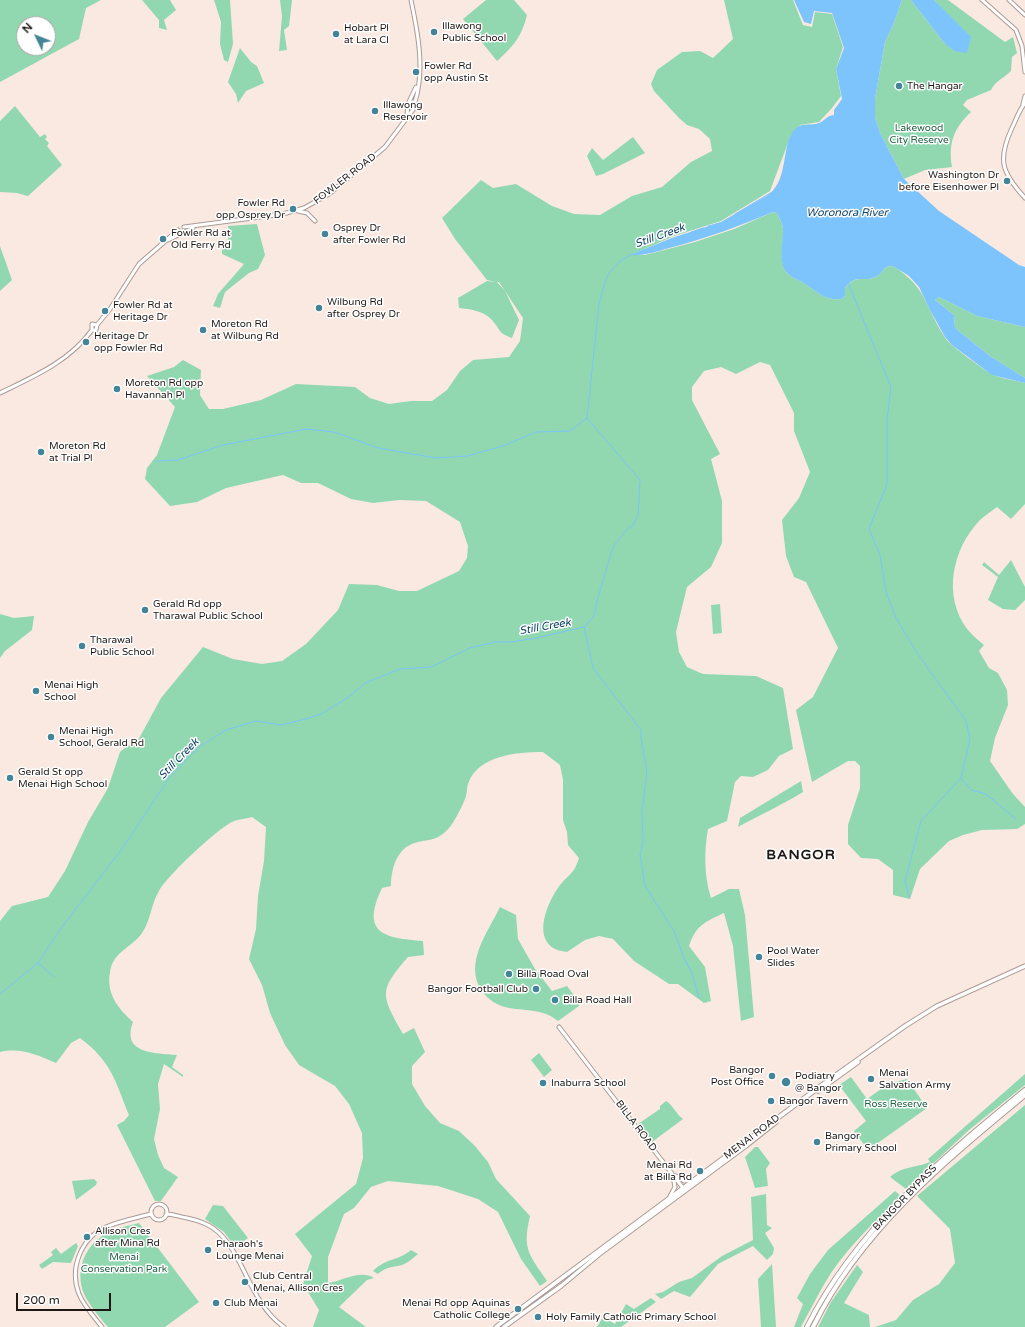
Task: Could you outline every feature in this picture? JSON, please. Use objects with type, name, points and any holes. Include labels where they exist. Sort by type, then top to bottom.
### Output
[{"type":"main road","name":"MENAI ROAD","points":[[504,1327],[826,1083],[899,1030],[936,1006],[1025,966]]},
{"type":"main road","name":"BANGOR BYPASS","points":[[807,1327],[832,1284],[856,1251],[905,1198],[964,1140],[1025,1090]]},
{"type":"main road","name":"BANGOR BYPASS","points":[[916,1187],[1025,1095]]},
{"type":"main road","name":"MENAI ROAD","points":[[496,1327],[693,1180],[757,1136]]},
{"type":"main road","name":"MENAI ROAD","points":[[675,1198],[682,1192],[683,1188],[698,1181]]},
{"type":"main road","name":"BANGOR BYPASS","points":[[813,1327],[838,1282],[858,1254],[905,1198]]},
{"type":"main road","points":[[543,1292],[546,1296]]},
{"type":"street","points":[[408,107],[413,109],[416,106],[414,102],[417,85],[419,44],[411,0]]},
{"type":"street","points":[[982,0],[1016,30],[1022,46],[1025,72]]},
{"type":"street","points":[[1009,0],[1025,15]]},
{"type":"street","points":[[414,102],[409,102],[417,85]]},
{"type":"street","points":[[1025,96],[1024,104],[1005,143],[1003,158],[1008,178],[1025,198]]},
{"type":"street","name":"FOWLER ROAD","points":[[406,118],[409,102]]},
{"type":"street","name":"FOWLER ROAD","points":[[184,227],[297,211],[323,198],[373,158],[391,140],[413,109]]},
{"type":"street","points":[[297,211],[307,213],[315,221]]},
{"type":"street","name":"FOWLER ROAD","points":[[165,241],[198,226]]},
{"type":"street","points":[[180,227],[184,227],[185,230],[183,233],[180,233],[178,230],[180,227]]},
{"type":"street","name":"FOWLER ROAD","points":[[0,393],[39,374],[60,361],[84,340],[92,330],[91,325],[97,325],[110,309],[139,264],[178,230]]},
{"type":"street","name":"BILLA ROAD","points":[[559,1027],[683,1188]]},
{"type":"street","points":[[669,1169],[684,1181],[693,1180]]},
{"type":"street","points":[[663,1203],[674,1190],[674,1180],[669,1169]]},
{"type":"street","points":[[159,1204],[165,1207],[166,1214],[162,1219],[158,1220],[151,1214],[153,1207],[159,1204]]},
{"type":"street","points":[[102,1327],[86,1306],[77,1288],[76,1268],[80,1253],[91,1237],[103,1228],[151,1214]]},
{"type":"street","points":[[166,1214],[198,1221],[210,1226],[220,1234],[232,1251],[260,1302],[271,1316],[284,1327]]},
{"type":"green space","points":[[0,0],[101,0],[86,8],[79,39],[56,52],[56,16],[16,16],[16,56],[48,56],[0,82]]},
{"type":"green space","points":[[142,0],[170,0],[176,10],[164,20],[167,30],[159,28],[159,20]]},
{"type":"green space","points":[[214,0],[230,0],[233,44],[228,62],[224,60],[220,44],[221,22]]},
{"type":"green space","points":[[280,0],[292,0],[289,26],[284,30],[287,50],[279,51],[282,16]]},
{"type":"green space","points":[[486,0],[514,0],[527,15],[520,35],[508,51],[497,61],[463,19]]},
{"type":"green space","points":[[724,0],[793,0],[803,25],[812,27],[815,12],[832,14],[843,47],[836,69],[841,96],[819,122],[800,125],[791,135],[770,191],[721,221],[674,236],[631,255],[645,255],[695,242],[734,229],[773,212],[777,213],[783,228],[782,263],[787,273],[792,277],[828,298],[842,299],[845,296],[845,288],[854,280],[873,278],[880,274],[886,267],[893,266],[913,282],[920,291],[939,328],[946,339],[954,347],[992,374],[1025,383],[1025,504],[1011,519],[997,507],[980,520],[970,532],[957,559],[953,588],[955,603],[960,617],[968,630],[984,645],[979,651],[989,668],[998,673],[1007,690],[1008,705],[995,738],[990,761],[1013,794],[1025,807],[1025,824],[1017,829],[982,830],[963,835],[949,841],[920,869],[910,899],[893,895],[893,870],[878,859],[861,858],[848,844],[848,825],[860,788],[860,766],[855,761],[848,761],[812,782],[796,710],[813,697],[838,648],[806,582],[794,577],[786,556],[782,520],[799,498],[810,472],[794,431],[794,413],[770,365],[760,362],[736,374],[721,367],[704,371],[692,387],[692,400],[720,454],[711,459],[722,501],[722,543],[711,567],[687,587],[676,632],[679,652],[687,667],[703,674],[756,676],[783,688],[793,749],[779,756],[768,770],[753,777],[741,776],[735,782],[727,821],[708,829],[705,855],[707,881],[711,898],[729,889],[739,889],[745,915],[754,1017],[741,1021],[733,946],[724,913],[702,925],[695,933],[689,946],[705,967],[711,1001],[704,1003],[678,984],[669,984],[634,961],[613,939],[599,936],[585,940],[567,952],[555,949],[548,943],[544,936],[543,928],[547,909],[555,892],[573,870],[579,858],[568,845],[567,832],[563,820],[563,780],[560,765],[543,752],[533,752],[510,754],[489,761],[480,767],[473,774],[468,784],[463,803],[456,818],[449,828],[439,837],[414,843],[408,846],[397,858],[393,869],[391,886],[382,888],[376,903],[374,915],[375,924],[380,931],[388,935],[397,938],[423,941],[424,955],[408,957],[391,978],[387,986],[386,994],[390,1010],[403,1034],[414,1028],[425,1052],[412,1066],[412,1084],[425,1106],[440,1123],[459,1131],[475,1146],[488,1162],[496,1179],[530,1216],[527,1244],[532,1258],[547,1281],[540,1286],[521,1259],[498,1212],[478,1199],[438,1186],[388,1181],[371,1187],[354,1208],[344,1214],[328,1257],[328,1283],[357,1275],[374,1278],[367,1280],[339,1307],[366,1327],[313,1327],[319,1310],[303,1284],[312,1256],[295,1234],[356,1184],[363,1158],[362,1133],[349,1104],[335,1086],[299,1065],[285,1045],[270,1013],[262,985],[249,959],[256,929],[258,896],[264,861],[266,827],[252,817],[236,820],[204,843],[164,884],[156,896],[142,933],[134,942],[119,954],[112,965],[110,972],[110,987],[114,1000],[133,1022],[131,1033],[132,1040],[136,1046],[142,1050],[159,1054],[177,1055],[172,1067],[183,1075],[183,1077],[164,1064],[158,1084],[160,1109],[154,1139],[158,1155],[164,1168],[178,1177],[161,1201],[155,1201],[117,1125],[124,1121],[129,1115],[116,1082],[106,1064],[91,1047],[80,1038],[71,1043],[56,1063],[22,1051],[15,1050],[0,1052],[0,921],[12,906],[48,897],[65,871],[88,822],[108,788],[120,752],[127,746],[136,744],[161,698],[203,647],[233,659],[262,664],[282,661],[306,644],[338,610],[349,584],[377,585],[399,591],[417,591],[459,571],[467,558],[468,546],[460,522],[426,501],[399,500],[373,503],[351,499],[318,483],[301,483],[283,475],[226,488],[197,502],[170,506],[145,479],[147,468],[157,455],[175,407],[147,376],[174,367],[183,360],[201,370],[200,395],[209,409],[223,409],[261,400],[296,384],[355,387],[370,398],[389,404],[411,401],[432,401],[447,390],[460,371],[473,360],[509,357],[520,341],[523,318],[505,291],[519,320],[512,338],[501,332],[488,316],[480,312],[459,308],[458,298],[487,281],[496,282],[487,280],[455,239],[442,218],[481,180],[493,188],[516,184],[552,206],[574,214],[600,215],[632,196],[662,187],[691,162],[712,151],[710,139],[699,129],[687,125],[679,118],[654,91],[651,84],[657,70],[682,52],[700,51],[713,58],[733,39]]},
{"type":"green space","name":"Lakewood City Reserve","points":[[902,0],[911,0],[945,44],[942,9],[934,0],[948,0],[1005,42],[1013,37],[1017,53],[1012,57],[1011,71],[997,82],[991,90],[967,100],[963,105],[971,112],[956,130],[951,151],[952,167],[925,170],[904,179],[881,135],[875,118],[875,99],[885,42],[894,23]]},
{"type":"green space","points":[[240,48],[251,62],[257,66],[264,83],[246,91],[238,103],[236,94],[228,82]]},
{"type":"green space","points":[[15,106],[40,137],[45,134],[47,137],[45,139],[49,143],[47,146],[62,165],[28,196],[17,193],[0,192],[0,121]]},
{"type":"green space","points":[[633,137],[645,153],[596,176],[587,156],[592,148],[603,160]]},
{"type":"green space","points":[[257,224],[265,255],[258,269],[249,273],[225,292],[220,308],[213,306],[218,294],[244,264],[222,254],[222,249],[228,246],[228,226]]},
{"type":"green space","points":[[0,246],[12,280],[0,291]]},
{"type":"green space","points":[[939,297],[977,316],[1025,327],[1025,378],[990,356],[955,328],[954,315],[935,300]]},
{"type":"green space","points":[[1011,560],[1025,587],[1025,600],[1015,610],[1003,609],[988,600],[998,577],[982,565],[984,562],[999,575]]},
{"type":"green space","points":[[720,604],[722,633],[713,634],[711,605]]},
{"type":"green space","points":[[0,614],[14,618],[34,616],[32,630],[5,651],[0,658]]},
{"type":"green space","points":[[801,781],[803,792],[738,827],[740,818]]},
{"type":"green space","points":[[500,907],[516,915],[518,939],[535,969],[552,991],[567,986],[579,1002],[579,1006],[558,1021],[541,1012],[501,1006],[490,1000],[482,991],[477,981],[475,970],[476,959],[484,937]]},
{"type":"green space","points":[[539,1053],[552,1070],[544,1077],[531,1060]]},
{"type":"green space","points":[[1025,1074],[1025,1085],[969,1130],[906,1189],[890,1177],[904,1169],[930,1162],[928,1159]]},
{"type":"green space","name":"Ross Reserve","points":[[851,1077],[867,1099],[888,1084],[907,1079],[927,1108],[868,1150],[854,1131],[866,1121],[839,1085]]},
{"type":"green space","points":[[666,1101],[683,1119],[652,1142],[638,1124],[660,1109],[660,1106]]},
{"type":"green space","points":[[1025,1105],[1025,1327],[875,1327],[896,1320],[913,1300],[939,1284],[955,1263],[950,1229],[917,1196]]},
{"type":"green space","points":[[755,1147],[758,1147],[770,1163],[766,1169],[768,1186],[755,1188],[745,1157]]},
{"type":"green space","points":[[94,1179],[97,1182],[96,1185],[76,1200],[72,1181]]},
{"type":"green space","points":[[895,1191],[901,1196],[855,1242],[827,1279],[801,1327],[794,1327],[803,1304],[797,1298],[810,1274],[828,1250]]},
{"type":"green space","points":[[766,1194],[767,1225],[772,1228],[765,1233],[774,1248],[773,1254],[767,1260],[753,1246],[718,1264],[690,1297],[674,1291],[661,1299],[655,1294],[663,1292],[679,1282],[692,1278],[722,1256],[753,1240],[751,1197]]},
{"type":"green space","points":[[213,1205],[223,1206],[248,1238],[235,1247],[224,1232],[205,1219]]},
{"type":"green space","name":"Menai Conservation Park","points":[[139,1223],[199,1302],[165,1327],[108,1327],[89,1303],[84,1294],[81,1285],[81,1266],[88,1250],[101,1237],[116,1229]]},
{"type":"green space","points":[[76,1243],[78,1246],[71,1263],[53,1262],[42,1269],[39,1265],[53,1255],[51,1252],[56,1248],[61,1254]]},
{"type":"green space","points":[[411,1250],[418,1254],[406,1263],[387,1268],[378,1274],[373,1271],[383,1264],[406,1254]]},
{"type":"green space","points":[[772,1264],[776,1327],[761,1327],[758,1279]]},
{"type":"green space","points":[[857,1265],[863,1272],[844,1303],[869,1315],[870,1327],[818,1327],[831,1302]]},
{"type":"green space","points":[[651,1298],[656,1302],[621,1327],[597,1327],[603,1317],[615,1324],[626,1304],[634,1309]]},
{"type":"water","name":"Woronora River","points":[[794,0],[902,0],[894,23],[885,42],[875,99],[875,118],[881,135],[904,179],[939,211],[1019,265],[1025,267],[1025,327],[977,316],[939,297],[935,300],[954,315],[955,328],[990,356],[1025,378],[1025,383],[992,375],[952,345],[945,337],[919,287],[909,276],[893,266],[886,267],[880,274],[873,278],[853,280],[845,288],[845,296],[842,299],[828,298],[792,277],[787,273],[782,263],[783,228],[777,213],[773,212],[696,241],[650,253],[630,255],[672,238],[721,222],[768,195],[775,188],[780,179],[786,149],[793,132],[799,126],[818,123],[834,115],[834,110],[842,99],[836,69],[844,48],[832,13],[814,11],[811,24],[804,22]]},
{"type":"water","points":[[911,0],[934,0],[971,37],[967,53],[955,51],[945,44]]},
{"type":"waterway","name":"Still Creek","points":[[774,190],[779,183]]},
{"type":"waterway","name":"Still Creek","points":[[735,214],[772,192]]},
{"type":"waterway","name":"Still Creek","points":[[708,226],[720,223]]},
{"type":"waterway","name":"Still Creek","points":[[691,232],[703,228]]},
{"type":"waterway","name":"Still Creek","points":[[674,238],[686,234]]},
{"type":"waterway","name":"Still Creek","points":[[650,248],[671,239]]},
{"type":"waterway","name":"Still Creek","points":[[637,253],[647,249]]},
{"type":"waterway","name":"Still Creek","points":[[0,994],[38,963],[61,928],[122,849],[169,778],[199,747],[226,730],[256,721],[281,725],[321,714],[350,696],[365,683],[400,669],[431,667],[470,648],[495,642],[511,642],[536,638],[584,627],[594,616],[613,547],[626,530],[633,525],[638,515],[640,480],[587,418],[599,304],[605,282],[609,273],[620,261],[632,254]]},
{"type":"waterway","points":[[848,283],[891,387],[887,420],[887,484],[869,529],[880,555],[886,592],[896,618],[917,653],[966,721],[970,739],[961,778],[921,821],[905,881],[909,897]]},
{"type":"waterway","points":[[158,461],[178,460],[223,445],[306,429],[334,432],[378,448],[436,458],[467,456],[503,446],[536,432],[570,431],[587,418]]},
{"type":"waterway","points":[[584,627],[593,668],[641,730],[647,772],[642,811],[643,843],[640,854],[645,886],[674,931],[684,958],[691,971],[699,997]]},
{"type":"waterway","points":[[961,778],[971,790],[986,794],[1016,819]]},
{"type":"waterway","points":[[38,963],[54,977]]},
{"type":"place","name":"Illawong Public School","points":[[434,32]]},
{"type":"place","name":"Hobart Pl at Lara Cl","points":[[336,34]]},
{"type":"place","name":"Fowler Rd opp Austin St","points":[[416,72]]},
{"type":"place","name":"The Hangar","points":[[899,86]]},
{"type":"place","name":"Illawong Reservoir","points":[[375,111]]},
{"type":"place","name":"Washington Dr before Eisenhower Pl","points":[[1007,181]]},
{"type":"place","name":"Fowler Rd opp Osprey Dr","points":[[293,209]]},
{"type":"place","name":"Osprey Dr after Fowler Rd","points":[[325,234]]},
{"type":"place","name":"Fowler Rd at Old Ferry Rd","points":[[163,239]]},
{"type":"place","name":"Wilbung Rd after Osprey Dr","points":[[319,308]]},
{"type":"place","name":"Fowler Rd at Heritage Dr","points":[[105,311]]},
{"type":"place","name":"Moreton Rd at Wilbung Rd","points":[[203,330]]},
{"type":"place","name":"Heritage Dr opp Fowler Rd","points":[[86,342]]},
{"type":"place","name":"Moreton Rd opp Havannah Pl","points":[[117,389]]},
{"type":"place","name":"Moreton Rd at Trial Pl","points":[[41,452]]},
{"type":"place","name":"Gerald Rd opp Tharawal Public School","points":[[145,610]]},
{"type":"place","name":"Tharawal Public School","points":[[82,646]]},
{"type":"place","name":"Menai High School","points":[[36,691]]},
{"type":"place","name":"Menai High School, Gerald Rd","points":[[51,737]]},
{"type":"place","name":"Gerald St opp Menai High School","points":[[10,778]]},
{"type":"place","name":"Pool Water Slides","points":[[759,957]]},
{"type":"place","name":"Billa Road Oval","points":[[509,974]]},
{"type":"place","name":"Bangor Football Club","points":[[536,989]]},
{"type":"place","name":"Billa Road Hall","points":[[555,1000]]},
{"type":"place","name":"Bangor Post Office","points":[[772,1076]]},
{"type":"place","name":"Menai Salvation Army","points":[[871,1079]]},
{"type":"place","name":"Podiatry @ Bangor","points":[[786,1082]]},
{"type":"place","name":"Inaburra School","points":[[543,1083]]},
{"type":"place","name":"Bangor Tavern","points":[[771,1101]]},
{"type":"place","name":"Bangor Primary School","points":[[817,1142]]},
{"type":"place","name":"Menai Rd at Billa Rd","points":[[700,1171]]},
{"type":"place","name":"Allison Cres after Mina Rd","points":[[87,1237]]},
{"type":"place","name":"Pharaoh's Lounge Menai","points":[[208,1250]]},
{"type":"place","name":"Club Central Menai, Allison Cres","points":[[245,1282]]},
{"type":"place","name":"Club Menai","points":[[216,1303]]},
{"type":"place","name":"Menai Rd opp Aquinas Catholic College","points":[[518,1309]]},
{"type":"place","name":"Holy Family Catholic Primary School","points":[[538,1317]]},
{"type":"district","name":"BANGOR","points":[[801,855]]}]
